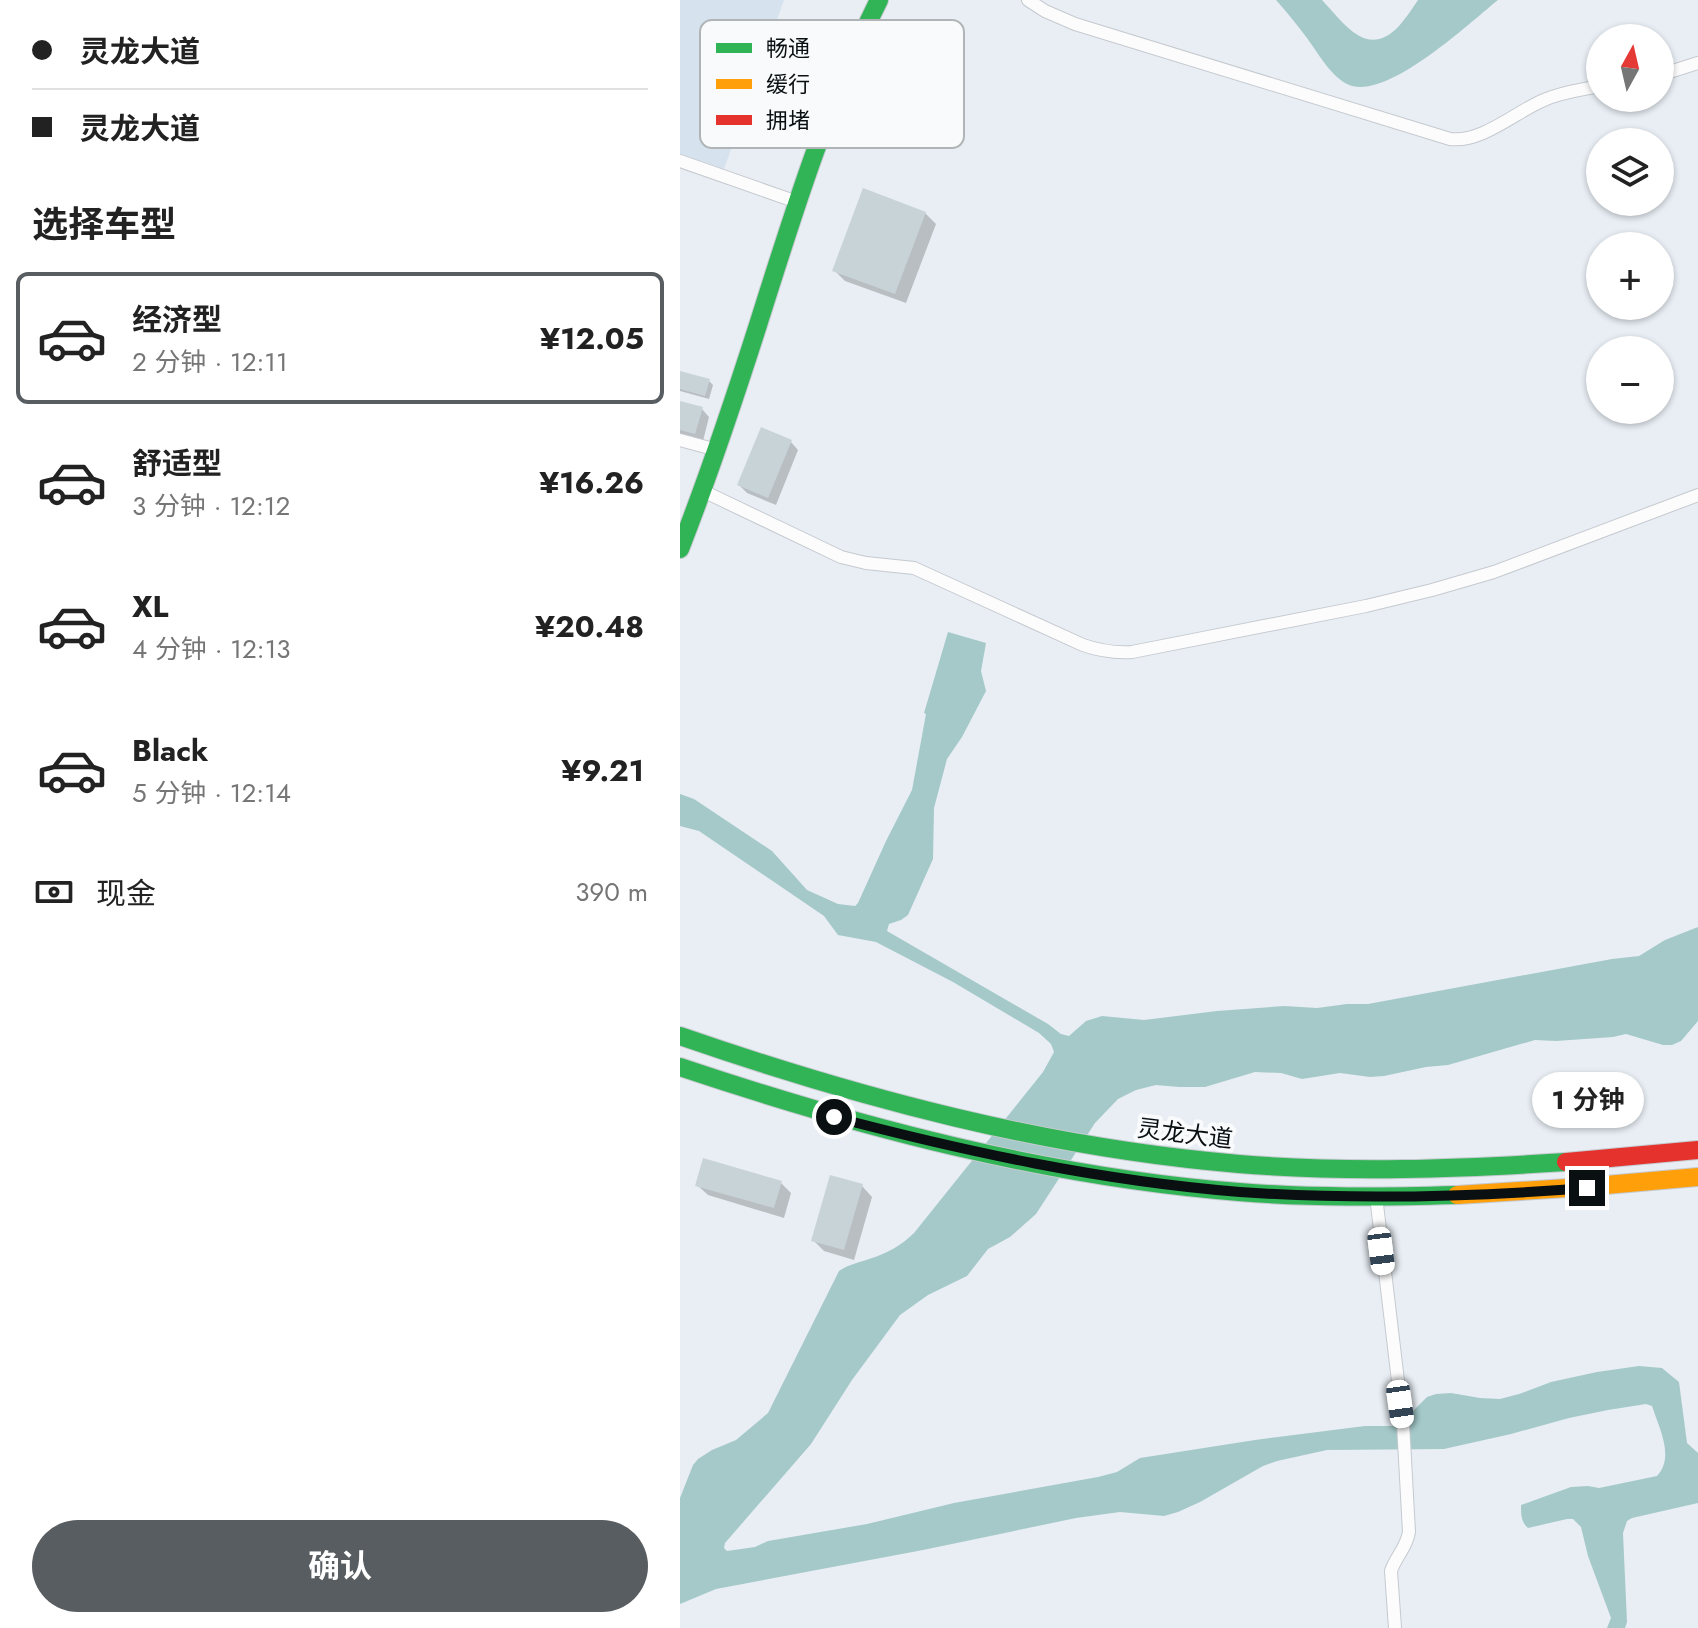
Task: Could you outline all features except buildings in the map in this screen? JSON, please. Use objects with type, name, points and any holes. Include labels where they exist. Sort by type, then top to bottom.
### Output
[{"type":"main road","points":[[869,20],[879,0]]},
{"type":"main road","points":[[680,549],[717,450],[816,148]]},
{"type":"main road","name":"灵龙大道","points":[[680,1036],[842,1090],[981,1125],[1097,1147],[1242,1164],[1378,1169],[1513,1166],[1698,1150]]},
{"type":"main road","points":[[680,1067],[834,1117],[968,1150],[1141,1181],[1240,1192],[1376,1196],[1515,1193],[1698,1177]]},
{"type":"street","points":[[1028,0],[1075,24],[1450,139],[1477,135],[1541,101],[1586,89]]},
{"type":"street","points":[[1674,71],[1698,63]]},
{"type":"street","points":[[680,161],[797,202]]},
{"type":"street","points":[[680,440],[717,450]]},
{"type":"street","points":[[703,491],[841,557],[914,568],[1083,645],[1119,652],[1366,606],[1432,590],[1494,572],[1698,495]]},
{"type":"street","points":[[1376,1196],[1403,1423],[1409,1532],[1406,1546],[1391,1571],[1395,1628]]},
{"type":"shaded area","points":[[680,0],[784,0],[777,20],[700,20],[700,148],[731,148],[724,169],[680,154]]},
{"type":"shaded area","points":[[1276,0],[1322,0],[1357,34],[1377,40],[1399,26],[1418,0],[1498,0],[1426,58],[1383,82],[1363,87],[1347,84],[1335,75]]},
{"type":"shaded area","points":[[948,632],[986,643],[981,671],[986,691],[947,759],[934,808],[933,859],[908,915],[889,924],[887,931],[1061,1034],[1069,1036],[1086,1021],[1102,1016],[1144,1020],[1284,1006],[1317,1008],[1368,1004],[1639,956],[1665,940],[1698,927],[1698,1021],[1681,1041],[1672,1045],[1626,1034],[1535,1040],[1448,1065],[1384,1076],[1340,1073],[1302,1079],[1281,1073],[1255,1072],[1205,1087],[1156,1085],[1118,1099],[1095,1123],[1036,1214],[1010,1237],[988,1249],[967,1276],[928,1295],[900,1315],[852,1380],[811,1444],[725,1543],[724,1548],[727,1551],[755,1547],[768,1541],[867,1524],[954,1503],[1098,1477],[1117,1472],[1140,1458],[1365,1426],[1400,1426],[1409,1420],[1412,1412],[1427,1397],[1436,1394],[1500,1399],[1551,1382],[1597,1372],[1639,1366],[1662,1368],[1679,1382],[1687,1443],[1698,1453],[1698,1503],[1627,1521],[1623,1533],[1625,1628],[1607,1628],[1611,1618],[1588,1556],[1581,1527],[1573,1519],[1567,1519],[1528,1528],[1521,1515],[1521,1505],[1571,1487],[1599,1488],[1657,1476],[1665,1460],[1664,1442],[1652,1406],[1646,1404],[1569,1418],[1444,1449],[1327,1450],[1263,1466],[1200,1502],[1164,1516],[1120,1512],[1076,1518],[716,1589],[680,1604],[680,1498],[693,1465],[712,1450],[736,1440],[768,1413],[839,1271],[888,1252],[914,1233],[1043,1072],[1054,1052],[1051,1044],[1039,1033],[953,982],[876,942],[838,935],[824,916],[699,831],[680,826],[680,794],[694,799],[772,851],[807,890],[838,904],[855,906],[912,790],[924,713]]},
{"type":"traffic: fast","points":[[869,20],[879,0]]},
{"type":"traffic: fast","points":[[680,549],[817,148]]},
{"type":"traffic: fast","points":[[680,1036],[886,1100],[956,1118],[1096,1146],[1280,1167],[1443,1168],[1566,1162]]},
{"type":"traffic: fast","points":[[680,1067],[886,1129],[956,1147],[1097,1175],[1266,1194],[1457,1195]]},
{"type":"traffic: slow","points":[[1457,1195],[1698,1177]]},
{"type":"traffic: jam","points":[[1566,1162],[1698,1150]]},
{"type":"route","points":[[834,1117],[947,1146],[1044,1166],[1240,1192],[1429,1196],[1587,1188]]}]
